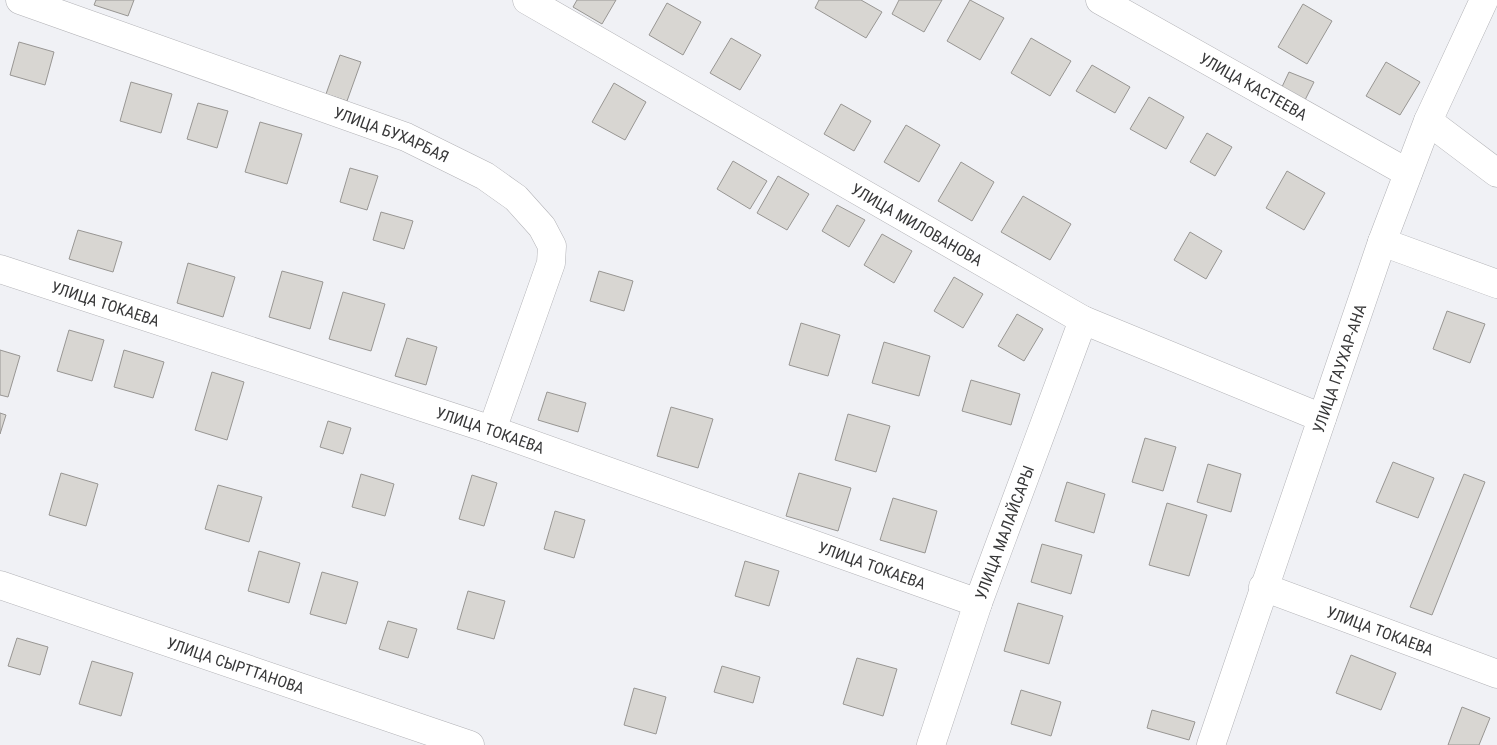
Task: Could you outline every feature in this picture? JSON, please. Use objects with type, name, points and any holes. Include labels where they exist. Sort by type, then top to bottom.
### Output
[{"type":"street","name":"УЛИЦА БУХАРБАЯ","points":[[20,0],[406,137],[485,176],[516,198],[542,227],[552,246],[551,263],[492,430]]},
{"type":"street","name":"УЛИЦА МИЛОВАНОВА","points":[[528,0],[1083,320],[1322,418]]},
{"type":"street","name":"УЛИЦА КАСТЕЕВА","points":[[1100,0],[1408,173]]},
{"type":"street","name":"УЛИЦА ГАУХАР-АНА","points":[[1211,745],[1263,587],[1382,242],[1428,121],[1484,0]]},
{"type":"street","points":[[1428,121],[1497,172]]},
{"type":"street","points":[[1382,242],[1497,284]]},
{"type":"street","name":"УЛИЦА ТОКАЕВА","points":[[0,270],[492,430],[978,603]]},
{"type":"street","name":"УЛИЦА МАЛАЙСАРЫ","points":[[931,745],[978,603],[1083,320]]},
{"type":"street","name":"УЛИЦА СЫРТТАНОВА","points":[[0,585],[470,745]]},
{"type":"street","name":"УЛИЦА ТОКАЕВА","points":[[1263,587],[1497,674]]},
{"type":"building","points":[[96,0],[134,0],[128,16],[94,5]]},
{"type":"building","points":[[577,0],[616,0],[602,24],[573,7]]},
{"type":"building","points":[[819,0],[861,0],[882,12],[866,38],[815,8]]},
{"type":"building","points":[[899,0],[942,0],[924,32],[892,14]]},
{"type":"building","points":[[970,0],[1004,18],[980,60],[947,41]]},
{"type":"building","points":[[667,3],[701,22],[683,55],[649,35]]},
{"type":"building","points":[[1303,4],[1332,21],[1307,64],[1278,47]]},
{"type":"building","points":[[731,38],[761,55],[740,90],[710,73]]},
{"type":"building","points":[[1031,38],[1071,61],[1050,96],[1011,73]]},
{"type":"building","points":[[19,42],[54,52],[45,85],[10,75]]},
{"type":"building","points":[[340,55],[361,62],[347,101],[326,94]]},
{"type":"building","points":[[1386,62],[1420,82],[1400,115],[1366,96]]},
{"type":"building","points":[[1092,65],[1130,87],[1115,113],[1076,91]]},
{"type":"building","points":[[1289,72],[1314,82],[1305,100],[1281,89]]},
{"type":"building","points":[[131,82],[172,94],[161,133],[120,121]]},
{"type":"building","points":[[614,83],[646,102],[625,140],[592,122]]},
{"type":"building","points":[[1149,97],[1184,117],[1166,149],[1130,129]]},
{"type":"building","points":[[198,103],[228,111],[217,148],[187,139]]},
{"type":"building","points":[[841,104],[871,121],[854,151],[824,134]]},
{"type":"building","points":[[260,122],[302,134],[287,184],[245,172]]},
{"type":"building","points":[[906,125],[940,145],[919,182],[884,162]]},
{"type":"building","points":[[1207,133],[1232,147],[1215,176],[1190,162]]},
{"type":"building","points":[[733,161],[767,181],[750,209],[717,189]]},
{"type":"building","points":[[961,162],[994,182],[972,221],[938,201]]},
{"type":"building","points":[[350,168],[378,176],[367,210],[340,202]]},
{"type":"building","points":[[1287,171],[1325,193],[1304,230],[1266,208]]},
{"type":"building","points":[[778,176],[809,194],[787,230],[757,213]]},
{"type":"building","points":[[1023,196],[1071,224],[1050,260],[1001,232]]},
{"type":"building","points":[[837,205],[865,220],[849,247],[822,231]]},
{"type":"building","points":[[381,212],[413,221],[404,249],[373,240]]},
{"type":"building","points":[[78,230],[122,242],[113,272],[69,259]]},
{"type":"building","points":[[1190,232],[1222,251],[1206,279],[1174,260]]},
{"type":"building","points":[[882,234],[912,251],[894,283],[864,265]]},
{"type":"building","points":[[188,263],[235,277],[223,317],[177,303]]},
{"type":"building","points":[[282,271],[323,282],[310,329],[269,317]]},
{"type":"building","points":[[599,271],[633,281],[624,311],[590,301]]},
{"type":"building","points":[[954,277],[983,294],[963,328],[934,311]]},
{"type":"building","points":[[343,292],[385,304],[371,351],[329,339]]},
{"type":"building","points":[[1447,311],[1485,324],[1470,363],[1433,349]]},
{"type":"building","points":[[1017,314],[1043,329],[1024,361],[998,346]]},
{"type":"building","points":[[801,323],[840,335],[828,376],[789,365]]},
{"type":"building","points":[[69,330],[104,340],[92,381],[57,371]]},
{"type":"building","points":[[407,338],[437,347],[426,385],[395,376]]},
{"type":"building","points":[[884,342],[930,356],[919,396],[872,383]]},
{"type":"building","points":[[0,350],[20,356],[8,397],[0,395]]},
{"type":"building","points":[[124,350],[164,362],[153,398],[114,387]]},
{"type":"building","points":[[212,372],[244,382],[227,440],[195,430]]},
{"type":"building","points":[[971,380],[1020,394],[1011,425],[962,411]]},
{"type":"building","points":[[547,392],[586,403],[578,432],[538,420]]},
{"type":"building","points":[[671,407],[713,419],[698,468],[657,456]]},
{"type":"building","points":[[0,413],[6,415],[0,434]]},
{"type":"building","points":[[848,414],[890,426],[876,472],[835,460]]},
{"type":"building","points":[[328,421],[351,428],[343,454],[320,447]]},
{"type":"building","points":[[1145,438],[1176,447],[1163,491],[1132,482]]},
{"type":"building","points":[[1393,462],[1434,478],[1418,518],[1376,502]]},
{"type":"building","points":[[1208,464],[1241,474],[1231,512],[1197,502]]},
{"type":"building","points":[[61,473],[98,484],[86,526],[49,515]]},
{"type":"building","points":[[799,473],[851,488],[838,531],[786,516]]},
{"type":"building","points":[[361,474],[394,484],[385,516],[352,507]]},
{"type":"building","points":[[1464,474],[1485,482],[1432,615],[1410,607]]},
{"type":"building","points":[[472,475],[497,483],[484,526],[459,519]]},
{"type":"building","points":[[1067,482],[1105,494],[1094,533],[1055,521]]},
{"type":"building","points":[[218,485],[262,497],[249,542],[205,529]]},
{"type":"building","points":[[893,498],[937,511],[925,553],[880,540]]},
{"type":"building","points":[[1167,503],[1207,515],[1189,576],[1149,565]]},
{"type":"building","points":[[555,511],[585,520],[574,558],[544,549]]},
{"type":"building","points":[[1042,544],[1082,555],[1071,594],[1031,582]]},
{"type":"building","points":[[259,551],[300,563],[289,603],[248,591]]},
{"type":"building","points":[[745,561],[779,571],[769,606],[735,596]]},
{"type":"building","points":[[322,572],[358,582],[346,624],[310,614]]},
{"type":"building","points":[[468,591],[505,601],[494,639],[457,629]]},
{"type":"building","points":[[1018,603],[1063,616],[1049,664],[1004,651]]},
{"type":"building","points":[[388,621],[417,629],[408,658],[379,649]]},
{"type":"building","points":[[17,638],[48,647],[40,675],[8,666]]},
{"type":"building","points":[[1351,655],[1396,673],[1381,710],[1336,693]]},
{"type":"building","points":[[857,658],[897,669],[883,716],[843,704]]},
{"type":"building","points":[[92,661],[133,673],[121,716],[79,704]]},
{"type":"building","points":[[722,666],[760,677],[753,703],[714,692]]},
{"type":"building","points":[[634,688],[666,697],[656,734],[624,725]]},
{"type":"building","points":[[1021,690],[1061,702],[1051,736],[1011,724]]},
{"type":"building","points":[[1462,707],[1490,718],[1479,745],[1448,745]]},
{"type":"building","points":[[1152,710],[1195,722],[1189,740],[1147,728]]}]
